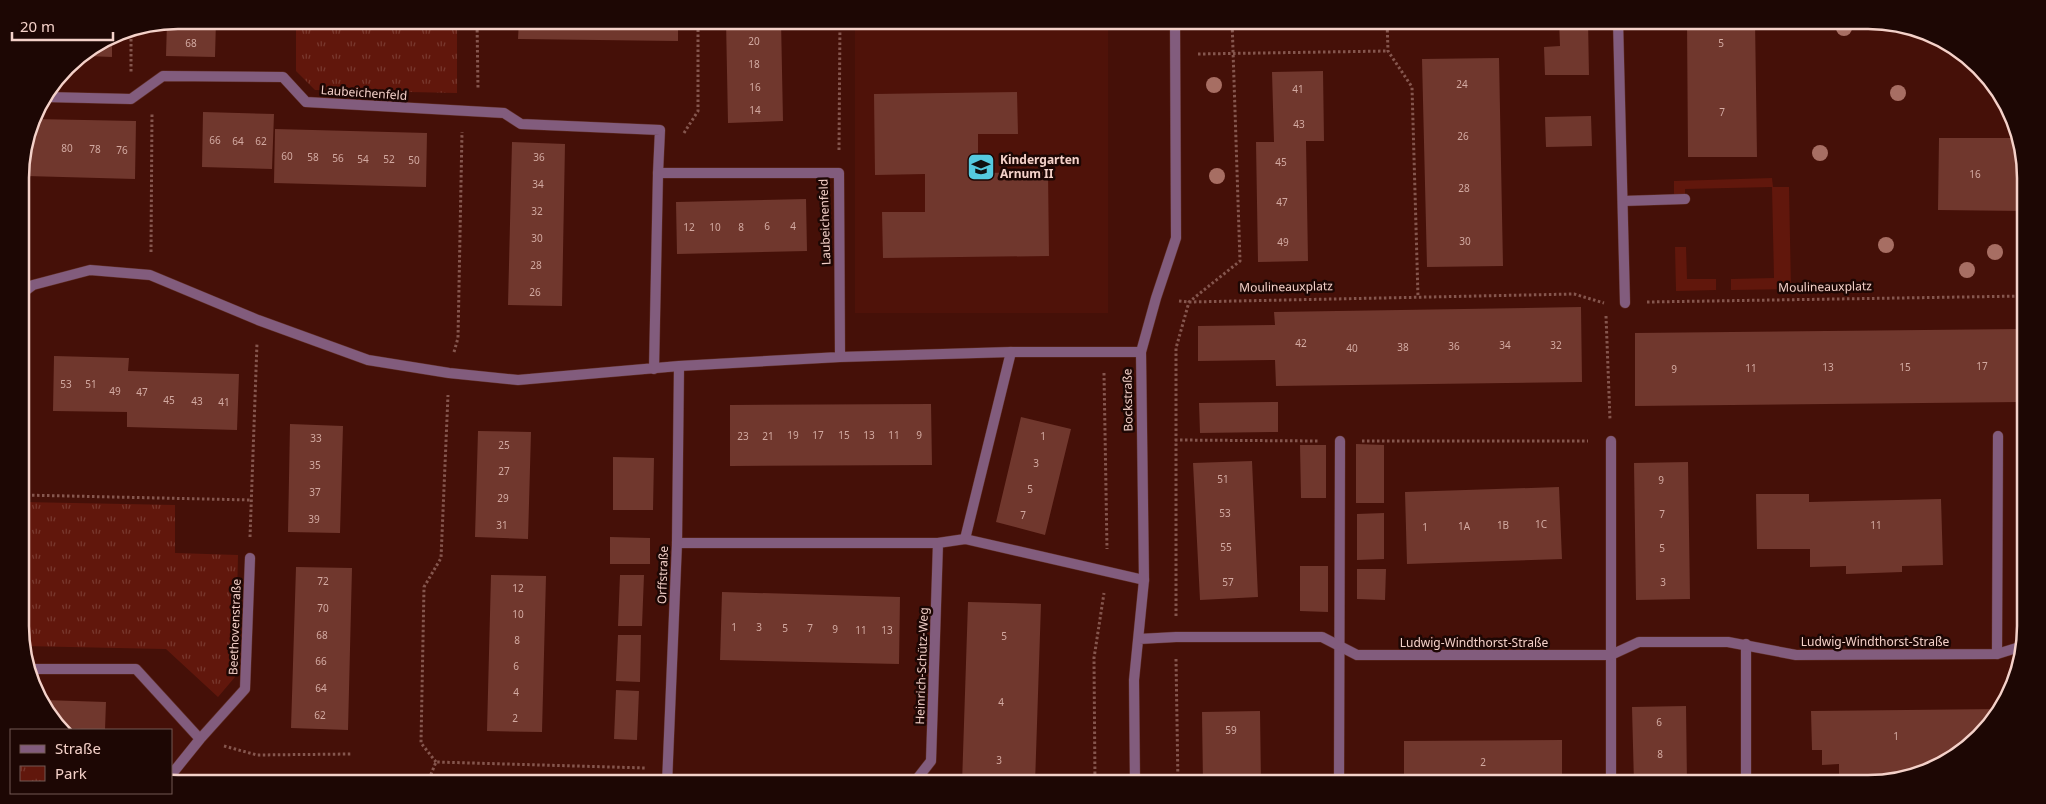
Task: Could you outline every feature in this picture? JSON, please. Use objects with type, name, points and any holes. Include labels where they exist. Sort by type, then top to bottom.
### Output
[{"type":"street","name":"Bockstraße","points":[[1135,775],[1134,680],[1144,580],[1141,352],[1156,298],[1176,238],[1175,29]]},
{"type":"street","points":[[1618,29],[1625,302]]},
{"type":"street","name":"Laubeichenfeld","points":[[53,97],[131,99],[163,76],[283,77],[306,102],[504,113],[520,124],[660,130],[654,369]]},
{"type":"street","name":"Laubeichenfeld","points":[[658,173],[839,173],[840,357]]},
{"type":"street","points":[[1622,201],[1685,199]]},
{"type":"street","points":[[29,288],[33,285],[90,270],[150,275],[258,320],[368,360],[449,373],[518,380],[679,366],[840,357],[1011,352],[1141,352]]},
{"type":"street","points":[[965,539],[1011,352]]},
{"type":"street","name":"Orffstraße","points":[[667,775],[678,543],[679,366]]},
{"type":"street","points":[[1997,654],[1998,436]]},
{"type":"street","points":[[1611,441],[1611,775]]},
{"type":"street","points":[[1339,775],[1340,442]]},
{"type":"street","points":[[678,543],[938,543],[965,539],[1144,580]]},
{"type":"street","name":"Heinrich-Schütz-Weg","points":[[920,775],[931,761],[938,543]]},
{"type":"street","name":"Beethovenstraße","points":[[172,774],[245,689],[250,558]]},
{"type":"street","name":"Ludwig-Windthorst-Straße","points":[[1139,638],[1322,637],[1356,656],[1611,655],[1639,642],[1728,642],[1796,655],[1997,654],[2015,648]]},
{"type":"street","points":[[1746,644],[1746,775]]},
{"type":"street","points":[[36,669],[136,669],[200,739]]},
{"type":"path","points":[[477,29],[478,113],[462,128],[458,338],[449,373],[440,558],[424,587],[421,743],[436,762],[667,769]]},
{"type":"path","points":[[683,134],[698,111],[698,29]]},
{"type":"path","points":[[839,173],[840,29]]},
{"type":"path","points":[[1178,775],[1176,348],[1189,302],[1240,261],[1232,29]]},
{"type":"path","points":[[1387,29],[1388,51],[1412,87],[1418,298]]},
{"type":"path","points":[[130,37],[130,71],[143,90],[152,99],[152,233],[150,275]]},
{"type":"path","points":[[1174,55],[1388,51]]},
{"type":"path","name":"Moulineauxplatz","points":[[1156,298],[1189,302],[1574,294],[1606,303],[1611,441]]},
{"type":"path","name":"Moulineauxplatz","points":[[1625,302],[2017,296]]},
{"type":"path","points":[[250,558],[258,320]]},
{"type":"path","points":[[1176,440],[1340,442],[1611,441]]},
{"type":"path","points":[[29,495],[252,500]]},
{"type":"path","points":[[200,739],[256,755],[352,754]]},
{"type":"path","points":[[430,775],[436,762]]},
{"type":"shaded area","name":"Kindergarten Arnum II","points":[[855,29],[1108,29],[1108,313],[855,313]]},
{"type":"green space","points":[[296,29],[457,29],[457,93],[315,90],[296,71]]},
{"type":"green space","points":[[1772,178],[1773,187],[1789,187],[1791,289],[1731,290],[1731,279],[1774,278],[1772,187],[1685,189],[1685,194],[1674,194],[1674,181]]},
{"type":"green space","points":[[1675,247],[1686,247],[1687,279],[1716,279],[1716,290],[1676,291]]},
{"type":"green space","points":[[29,502],[175,505],[175,553],[238,555],[235,677],[218,697],[166,649],[31,646]]},
{"type":"building","points":[[167,29],[216,29],[215,57],[166,56]]},
{"type":"building","points":[[519,29],[678,29],[678,41],[518,39]]},
{"type":"building","points":[[726,29],[781,29],[783,121],[728,123]]},
{"type":"building","points":[[1256,29],[1307,29],[1256,30]]},
{"type":"building","points":[[1559,29],[1588,29],[1589,75],[1545,75],[1544,47],[1560,46]]},
{"type":"building","points":[[1687,29],[1755,29],[1757,157],[1688,157]]},
{"type":"building","points":[[112,44],[112,57],[92,56]]},
{"type":"building","points":[[1499,58],[1503,266],[1427,267],[1422,59]]},
{"type":"building","points":[[1323,71],[1324,141],[1306,141],[1308,261],[1258,262],[1256,142],[1274,142],[1272,72]]},
{"type":"building","points":[[1017,92],[1018,134],[978,134],[978,173],[1048,172],[1049,256],[883,258],[882,212],[925,212],[925,174],[875,175],[874,94]]},
{"type":"building","points":[[203,112],[274,114],[272,169],[202,167]]},
{"type":"building","points":[[1591,116],[1592,146],[1546,147],[1545,117]]},
{"type":"building","points":[[41,119],[136,121],[135,179],[29,176],[34,139]]},
{"type":"building","points":[[275,129],[427,133],[426,187],[274,183]]},
{"type":"building","points":[[1939,138],[2012,138],[2016,159],[2017,211],[1938,210]]},
{"type":"building","points":[[512,142],[565,144],[562,306],[508,305]]},
{"type":"building","points":[[806,199],[807,251],[677,254],[676,202]]},
{"type":"building","points":[[1581,307],[1582,382],[1276,386],[1275,360],[1198,361],[1198,326],[1275,325],[1274,312]]},
{"type":"building","points":[[2017,329],[2017,402],[1635,406],[1635,333]]},
{"type":"building","points":[[54,356],[129,358],[128,371],[239,374],[237,430],[127,427],[127,412],[53,411]]},
{"type":"building","points":[[1278,402],[1278,432],[1200,433],[1199,403]]},
{"type":"building","points":[[931,404],[932,465],[730,466],[730,405]]},
{"type":"building","points":[[1021,417],[1071,429],[1045,535],[996,522]]},
{"type":"building","points":[[290,424],[343,426],[340,533],[288,532]]},
{"type":"building","points":[[478,431],[531,432],[528,539],[475,537]]},
{"type":"building","points":[[1356,444],[1384,445],[1384,503],[1356,503]]},
{"type":"building","points":[[1300,445],[1326,445],[1326,498],[1301,498]]},
{"type":"building","points":[[613,457],[654,458],[653,510],[613,510]]},
{"type":"building","points":[[1252,461],[1258,597],[1200,600],[1193,463]]},
{"type":"building","points":[[1688,462],[1690,599],[1636,600],[1634,463]]},
{"type":"building","points":[[1559,487],[1562,559],[1407,564],[1405,492]]},
{"type":"building","points":[[1756,494],[1809,494],[1809,502],[1941,499],[1943,565],[1902,566],[1902,572],[1846,574],[1846,566],[1810,567],[1810,549],[1757,549]]},
{"type":"building","points":[[1384,513],[1384,559],[1357,560],[1357,514]]},
{"type":"building","points":[[610,537],[650,538],[650,564],[610,564]]},
{"type":"building","points":[[1300,566],[1328,566],[1328,612],[1300,611]]},
{"type":"building","points":[[296,567],[352,568],[348,730],[291,728]]},
{"type":"building","points":[[1357,569],[1386,569],[1385,600],[1357,599]]},
{"type":"building","points":[[491,575],[546,576],[542,732],[487,731]]},
{"type":"building","points":[[620,575],[644,575],[642,626],[618,626]]},
{"type":"building","points":[[722,592],[900,597],[899,664],[720,660]]},
{"type":"building","points":[[968,602],[1041,604],[1035,775],[962,775]]},
{"type":"building","points":[[618,635],[641,635],[640,682],[616,681]]},
{"type":"building","points":[[616,690],[639,691],[637,740],[614,739]]},
{"type":"building","points":[[49,700],[106,702],[105,729],[71,729]]},
{"type":"building","points":[[1686,706],[1687,775],[1634,775],[1632,707]]},
{"type":"building","points":[[1991,709],[1974,732],[1943,755],[1907,770],[1878,775],[1839,775],[1839,764],[1822,765],[1822,750],[1812,750],[1811,711]]},
{"type":"building","points":[[1260,711],[1261,775],[1203,775],[1202,712]]},
{"type":"building","points":[[1562,740],[1562,775],[1404,775],[1404,741]]},
{"type":"place","name":"Kindergarten Arnum II","points":[[981,167]]}]
